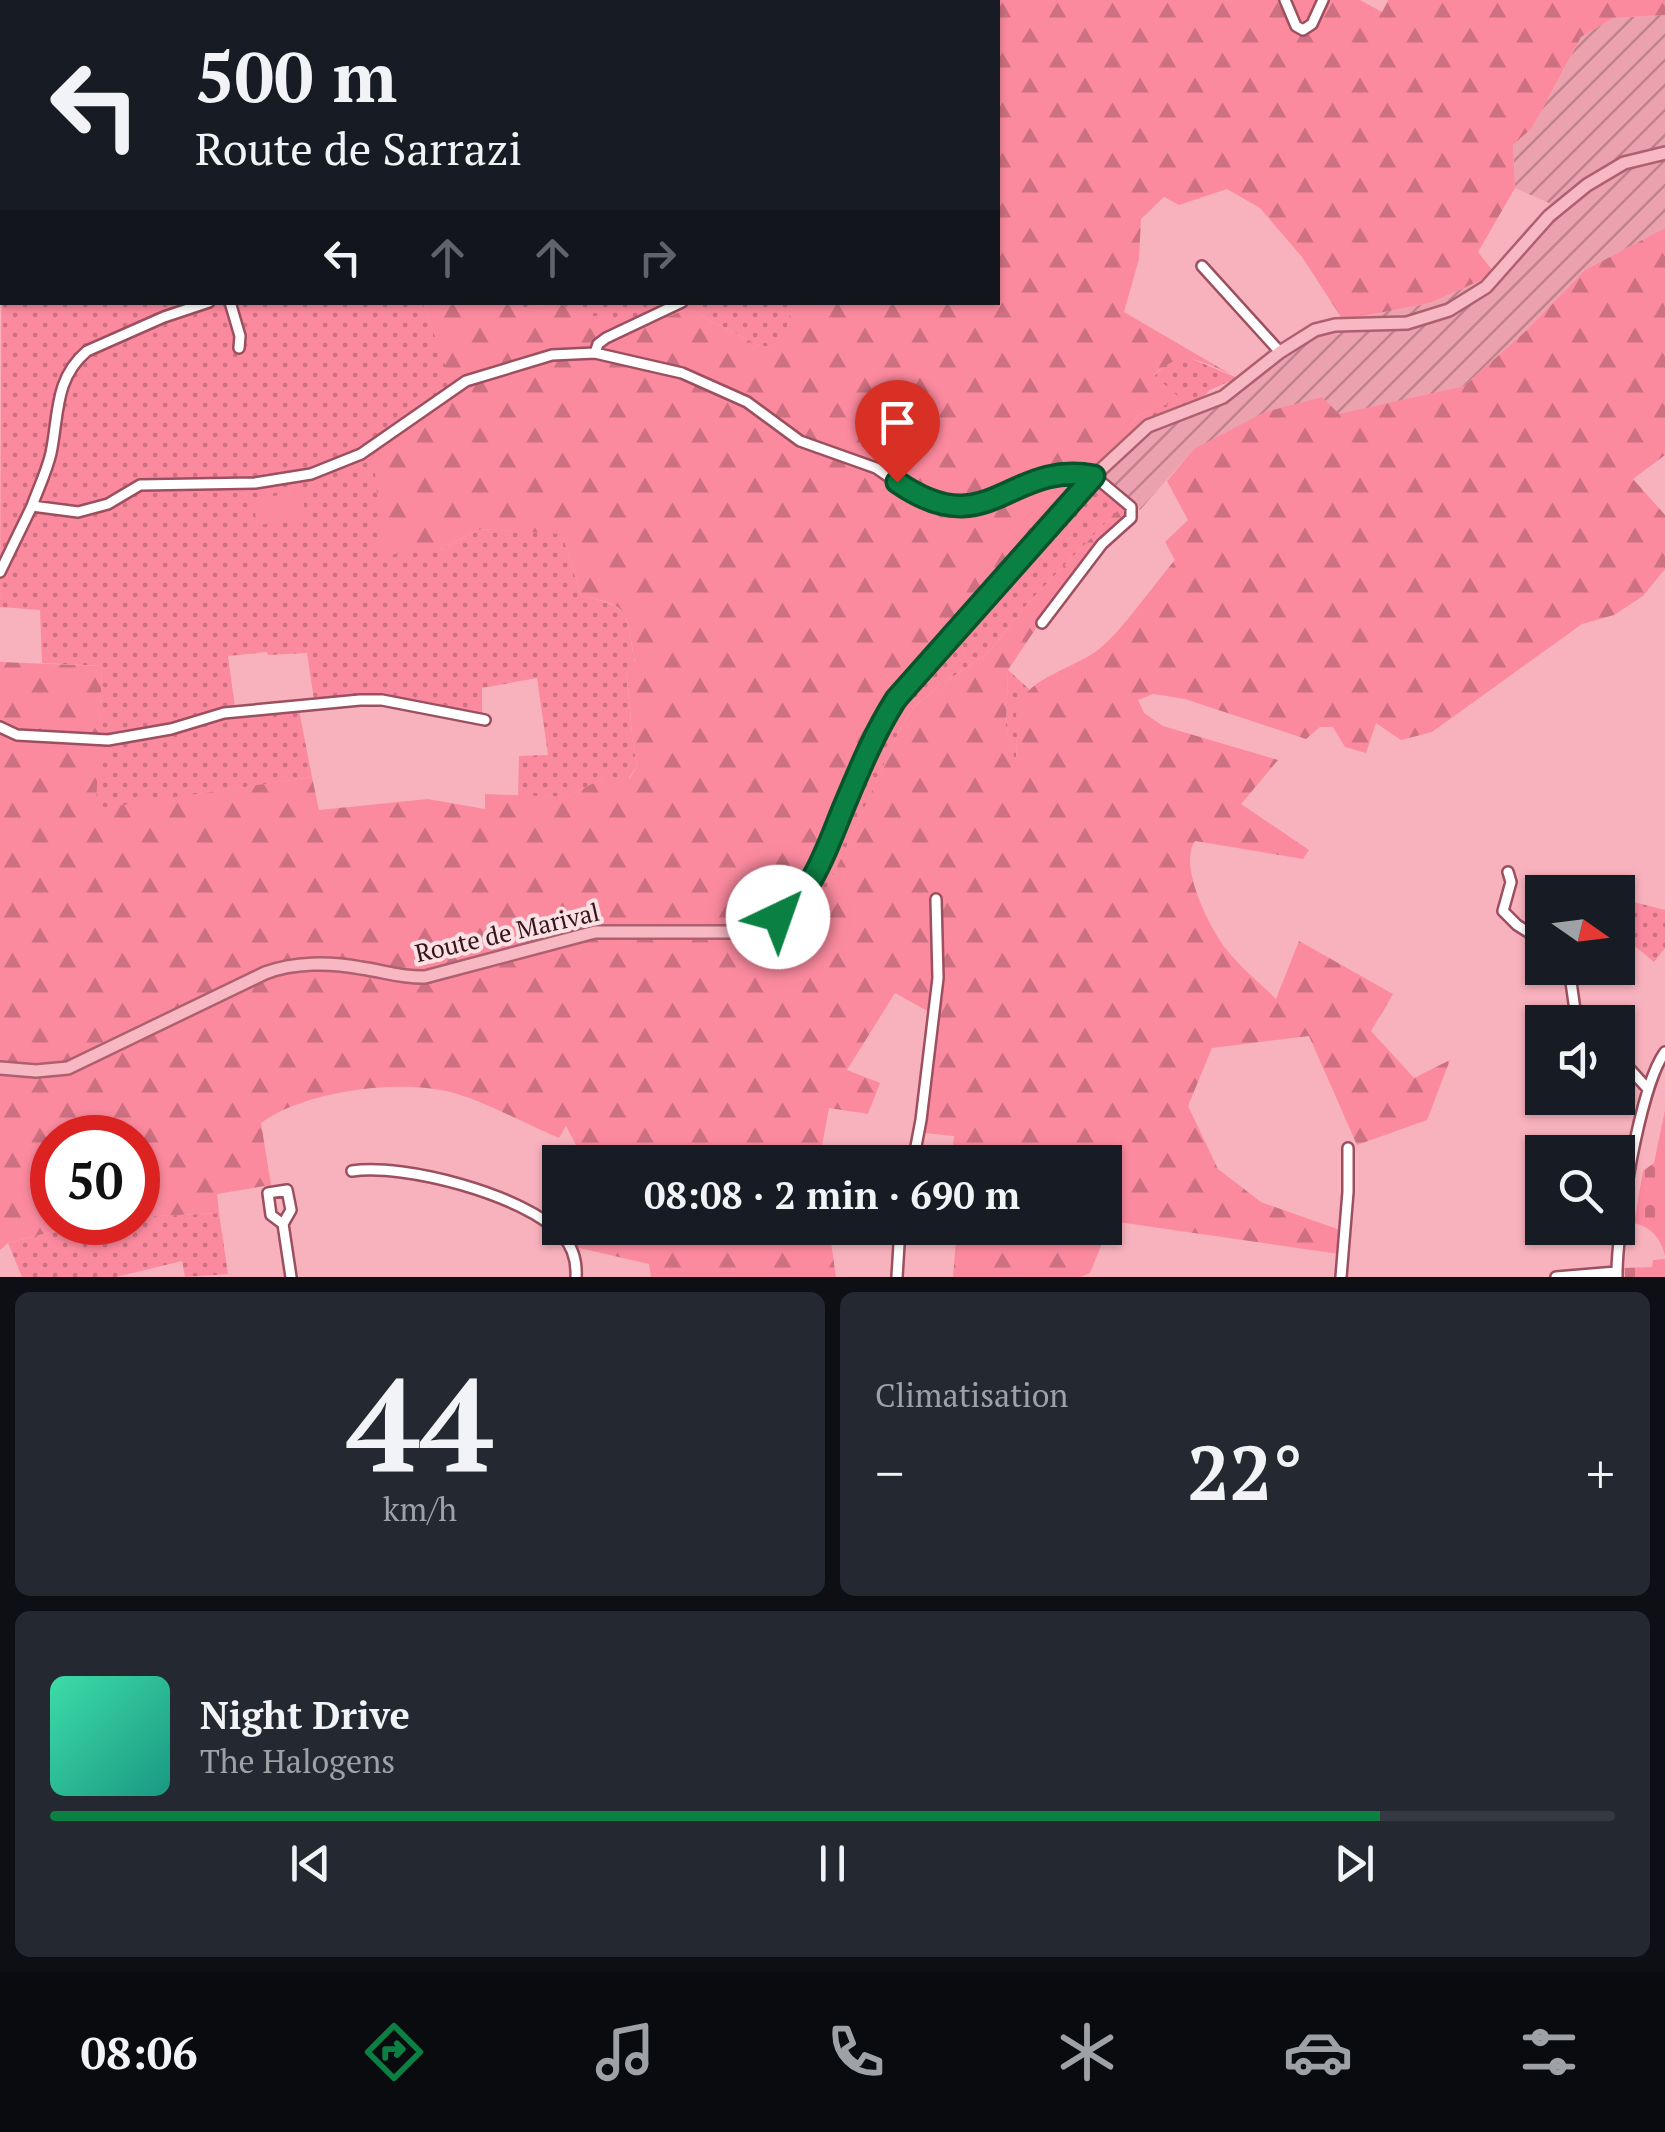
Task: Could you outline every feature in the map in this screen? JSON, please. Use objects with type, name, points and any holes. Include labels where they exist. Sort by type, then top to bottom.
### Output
[{"type":"main road","name":"Route de Marival","points":[[0,1068],[36,1072],[68,1068],[265,973],[289,966],[347,966],[398,976],[426,976],[595,932],[727,933],[746,931],[771,921],[800,898],[814,876],[874,738],[896,699],[1094,476],[1148,426],[1223,397],[1306,335],[1335,324],[1407,324],[1449,310],[1486,287],[1549,216],[1587,184],[1624,163],[1665,153]]},
{"type":"street","points":[[1285,0],[1296,26],[1303,30],[1312,24],[1323,0]]},
{"type":"street","points":[[1202,266],[1280,352]]},
{"type":"street","points":[[0,572],[32,506],[50,454],[63,383],[77,360],[87,351],[201,305]]},
{"type":"street","points":[[231,305],[240,348]]},
{"type":"street","points":[[595,353],[606,338],[676,305]]},
{"type":"street","points":[[32,506],[78,512],[108,504],[140,485],[255,483],[311,474],[361,454],[466,381],[552,355],[595,353],[682,373],[746,402],[800,441],[876,468],[917,496],[941,505],[980,506],[1040,477],[1094,476],[1131,507],[1131,518],[1102,544],[1042,623]]},
{"type":"street","points":[[0,727],[17,734],[108,740],[171,729],[224,714],[360,700],[382,700],[485,720]]},
{"type":"street","points":[[1508,872],[1511,882],[1503,911],[1525,931]]},
{"type":"street","points":[[916,1145],[938,978],[936,899]]},
{"type":"street","points":[[1556,1277],[1616,1275],[1647,1088],[1655,1065],[1665,1052]]},
{"type":"street","points":[[1635,1075],[1647,1088]]},
{"type":"street","points":[[1341,1277],[1348,1148]]},
{"type":"street","points":[[352,1172],[374,1168],[438,1179],[472,1188],[528,1213],[563,1235],[576,1261],[576,1277]]},
{"type":"street","points":[[283,1224],[291,1277]]},
{"type":"street","points":[[897,1277],[899,1245]]},
{"type":"shaded area","points":[[1665,15],[1665,228],[1585,270],[1527,330],[1464,386],[1194,449],[1140,510],[1096,470],[1153,419],[1229,386],[1303,333],[1323,324],[1430,303],[1495,274],[1556,206],[1515,188],[1513,145],[1532,128],[1581,37],[1613,18]]},
{"type":"green space","points":[[1000,0],[1360,0],[1382,12],[1388,0],[1665,0],[1665,15],[1613,18],[1581,37],[1532,128],[1513,145],[1515,188],[1478,252],[1495,274],[1430,303],[1343,320],[1302,257],[1260,208],[1227,189],[1179,205],[1164,197],[1141,219],[1139,259],[1124,312],[1232,375],[1201,361],[1183,359],[1154,375],[1181,399],[1139,415],[1127,429],[1132,434],[879,721],[790,922],[810,926],[913,708],[989,652],[1028,603],[1123,505],[1129,514],[1067,582],[1008,670],[1006,726],[1015,760],[1016,713],[1023,697],[1042,680],[1089,656],[1108,641],[1175,560],[1165,542],[1188,520],[1167,481],[1194,449],[1265,412],[1322,397],[1339,414],[1464,386],[1527,330],[1585,270],[1665,228],[1665,455],[1633,479],[1665,515],[1665,569],[1643,596],[1614,615],[1582,624],[1432,732],[1401,740],[1376,723],[1366,753],[1345,747],[1333,727],[1320,727],[1306,739],[1185,699],[1153,694],[1138,700],[1144,713],[1163,726],[1278,760],[1241,804],[1309,850],[1303,859],[1195,841],[1191,852],[1190,865],[1198,896],[1232,956],[1276,999],[1299,941],[1393,994],[1371,1031],[1414,1078],[1450,1060],[1427,1120],[1357,1145],[1309,1036],[1212,1048],[1188,1106],[1218,1169],[1261,1202],[1340,1230],[1339,1254],[1122,1223],[1122,1145],[953,1145],[954,1136],[924,1133],[938,1017],[895,993],[847,1070],[880,1083],[868,1114],[829,1108],[822,1145],[576,1145],[566,1126],[559,1138],[450,1092],[379,1088],[302,1103],[261,1123],[271,1185],[217,1194],[219,1213],[160,1216],[160,1115],[30,1115],[30,1237],[8,1243],[0,1250],[0,662],[102,666],[96,809],[312,777],[319,810],[428,799],[485,809],[485,794],[567,797],[603,778],[630,778],[637,766],[626,674],[635,661],[627,622],[619,608],[581,596],[562,534],[481,529],[439,550],[383,555],[373,452],[455,393],[424,305],[519,308],[563,305],[584,318],[601,315],[621,334],[688,309],[756,344],[781,350],[792,305],[1000,305]]},
{"type":"green space","points":[[1,305],[424,305],[456,393],[439,550],[481,529],[562,533],[581,596],[619,609],[627,622],[635,662],[626,674],[637,766],[629,778],[603,778],[567,797],[518,796],[519,756],[548,755],[537,678],[482,688],[482,715],[389,696],[314,700],[307,653],[267,652],[228,656],[236,715],[299,710],[312,777],[95,810],[102,666],[42,663],[40,610],[0,607]]},
{"type":"green space","points":[[563,305],[793,305],[782,351],[756,344],[688,309],[621,334],[584,319]]},
{"type":"green space","points":[[1190,358],[1237,378],[1210,390],[1198,402],[1153,419],[1132,434],[1126,430],[1139,415],[1180,399],[1154,376],[1171,359]]},
{"type":"green space","points":[[1090,479],[1123,505],[1028,603],[989,652],[913,708],[810,927],[790,923],[879,721]]},
{"type":"green space","points":[[302,492],[306,519],[257,525],[253,499]]},
{"type":"green space","points":[[1008,670],[1030,690],[1018,717],[1015,763],[1006,726]]},
{"type":"green space","points":[[1635,902],[1665,910],[1665,948],[1654,962],[1635,946]]},
{"type":"green space","points":[[1665,1110],[1665,1256],[1654,1234],[1635,1223],[1643,1171],[1654,1163]]},
{"type":"green space","points":[[219,1213],[228,1274],[185,1277],[182,1261],[116,1277],[22,1277],[8,1243],[30,1237],[30,1245],[160,1245],[160,1216]]},
{"type":"green space","points":[[831,1245],[836,1277],[651,1277],[649,1264],[575,1247]]},
{"type":"green space","points":[[956,1245],[1101,1245],[1090,1273],[1081,1277],[953,1277]]},
{"type":"green space","points":[[1665,1259],[1665,1277],[1625,1277],[1624,1268],[1652,1267],[1653,1260]]},
{"type":"route","points":[[778,917],[800,898],[814,876],[874,738],[896,699],[1094,476],[1040,477],[980,506],[961,508],[917,496],[897,482]]}]
